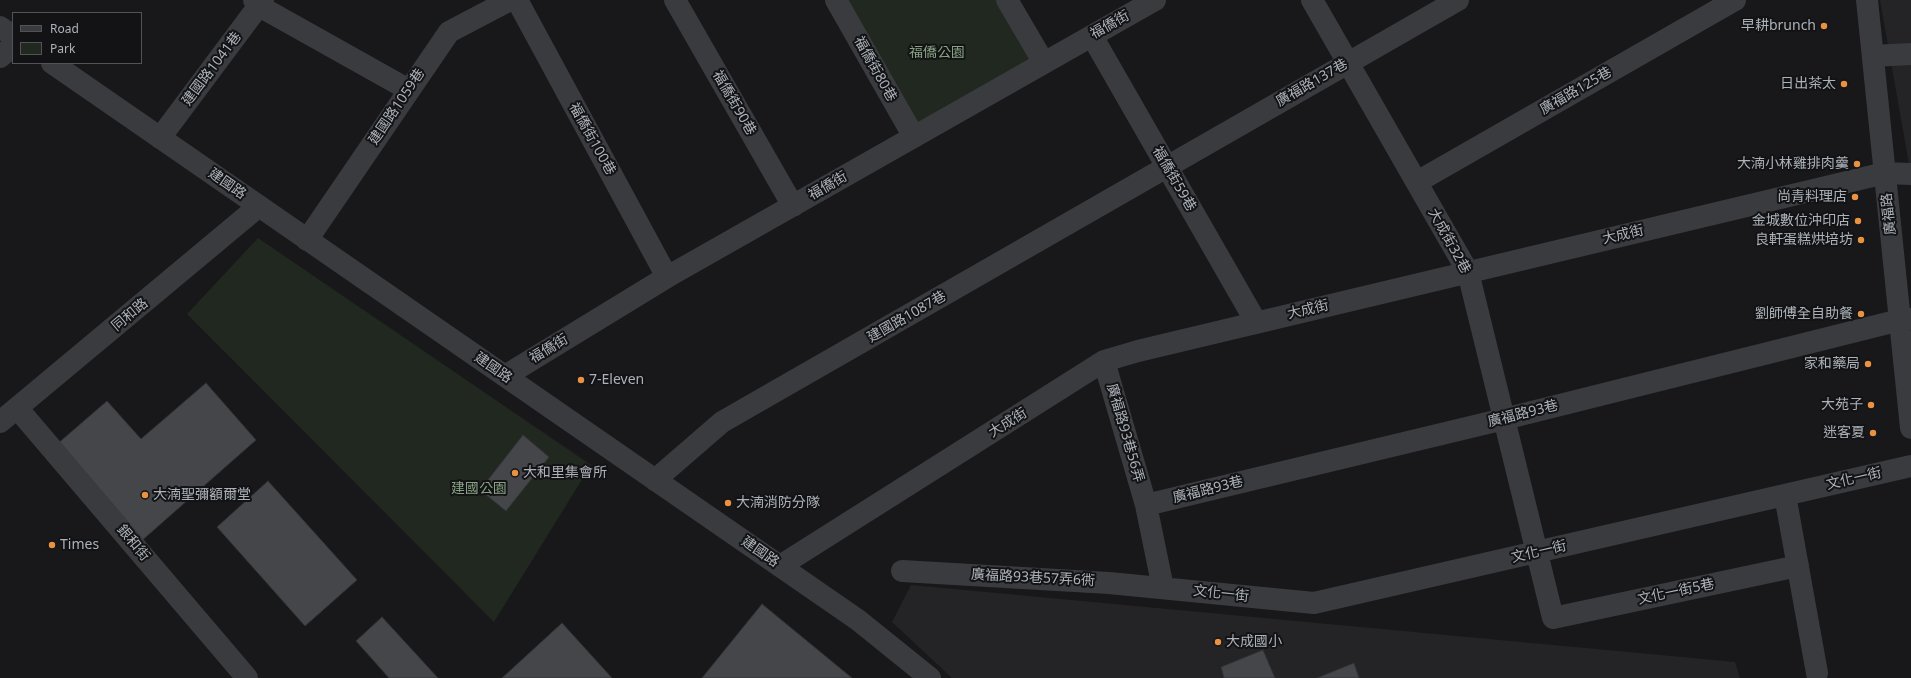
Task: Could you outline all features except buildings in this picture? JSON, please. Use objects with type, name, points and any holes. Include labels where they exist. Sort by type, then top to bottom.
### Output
[{"type":"street","name":"福僑街90巷","points":[[675,0],[793,206]]},
{"type":"street","name":"福僑街80巷","points":[[836,0],[914,137]]},
{"type":"street","points":[[1007,0],[1044,63]]},
{"type":"street","name":"福僑街","points":[[505,376],[667,277],[1155,0]]},
{"type":"street","name":"大成街32巷","points":[[1312,0],[1468,272],[1553,618]]},
{"type":"street","name":"廣福路137巷","points":[[1167,168],[1458,0]]},
{"type":"street","name":"廣福路125巷","points":[[1417,182],[1735,0]]},
{"type":"street","name":"廣福路","points":[[1867,0],[1885,173],[1905,320],[1911,428]]},
{"type":"street","name":"建國路1059巷","points":[[307,240],[449,32],[508,1]]},
{"type":"street","name":"福僑街100巷","points":[[508,1],[667,277]]},
{"type":"street","points":[[259,2],[409,90]]},
{"type":"street","name":"建國路1041巷","points":[[160,138],[259,2]]},
{"type":"street","points":[[0,27],[12,35]]},
{"type":"street","name":"福僑街59巷","points":[[1092,36],[1256,322]]},
{"type":"street","points":[[0,57],[12,47]]},
{"type":"street","points":[[1873,56],[1911,54]]},
{"type":"street","name":"建國路","points":[[53,64],[858,620],[930,678]]},
{"type":"street","name":"建國路1087巷","points":[[655,480],[722,422],[1167,168]]},
{"type":"street","name":"大成街","points":[[780,566],[1104,361],[1138,351],[1256,322],[1885,173],[1911,174]]},
{"type":"street","name":"同和路","points":[[0,422],[18,409],[259,206]]},
{"type":"street","name":"廣福路93巷","points":[[1146,505],[1504,419],[1905,320]]},
{"type":"street","name":"廣福路93巷56弄","points":[[1104,361],[1146,505],[1163,588]]},
{"type":"street","name":"銀和街","points":[[18,409],[247,678]]},
{"type":"street","name":"文化一街","points":[[1163,588],[1314,604],[1911,466]]},
{"type":"street","points":[[1785,495],[1817,673]]},
{"type":"street","name":"文化一街5巷","points":[[1553,618],[1798,566]]},
{"type":"street","name":"廣福路93巷57弄6衖","points":[[902,571],[1109,583],[1163,588]]},
{"type":"shaded area","points":[[1880,0],[1911,0],[1911,188],[1909,164]]},
{"type":"shaded area","name":"大成國小","points":[[911,585],[1735,662],[1740,678],[952,678],[892,622]]},
{"type":"green space","name":"福僑公園","points":[[845,0],[998,0],[1034,60],[916,127]]},
{"type":"green space","name":"建國公園","points":[[258,238],[591,465],[494,622],[187,314]]},
{"type":"place","name":"早耕brunch","points":[[1824,26]]},
{"type":"place","name":"日出茶太","points":[[1844,84]]},
{"type":"place","name":"大湳小林雞排肉羹","points":[[1857,164]]},
{"type":"place","name":"尚青料理店","points":[[1855,197]]},
{"type":"place","name":"金城數位沖印店","points":[[1858,221]]},
{"type":"place","name":"良軒蛋糕烘培坊","points":[[1861,240]]},
{"type":"place","name":"劉師傅全自助餐","points":[[1861,314]]},
{"type":"place","name":"家和藥局","points":[[1868,364]]},
{"type":"place","name":"7-Eleven","points":[[581,380]]},
{"type":"place","name":"大苑子","points":[[1871,405]]},
{"type":"place","name":"迷客夏","points":[[1873,433]]},
{"type":"place","name":"大和里集會所","points":[[515,473]]},
{"type":"place","name":"大湳聖彌額爾堂","points":[[145,495]]},
{"type":"place","name":"大湳消防分隊","points":[[728,503]]},
{"type":"place","name":"Times","points":[[52,545]]},
{"type":"place","name":"大成國小","points":[[1218,642]]}]
